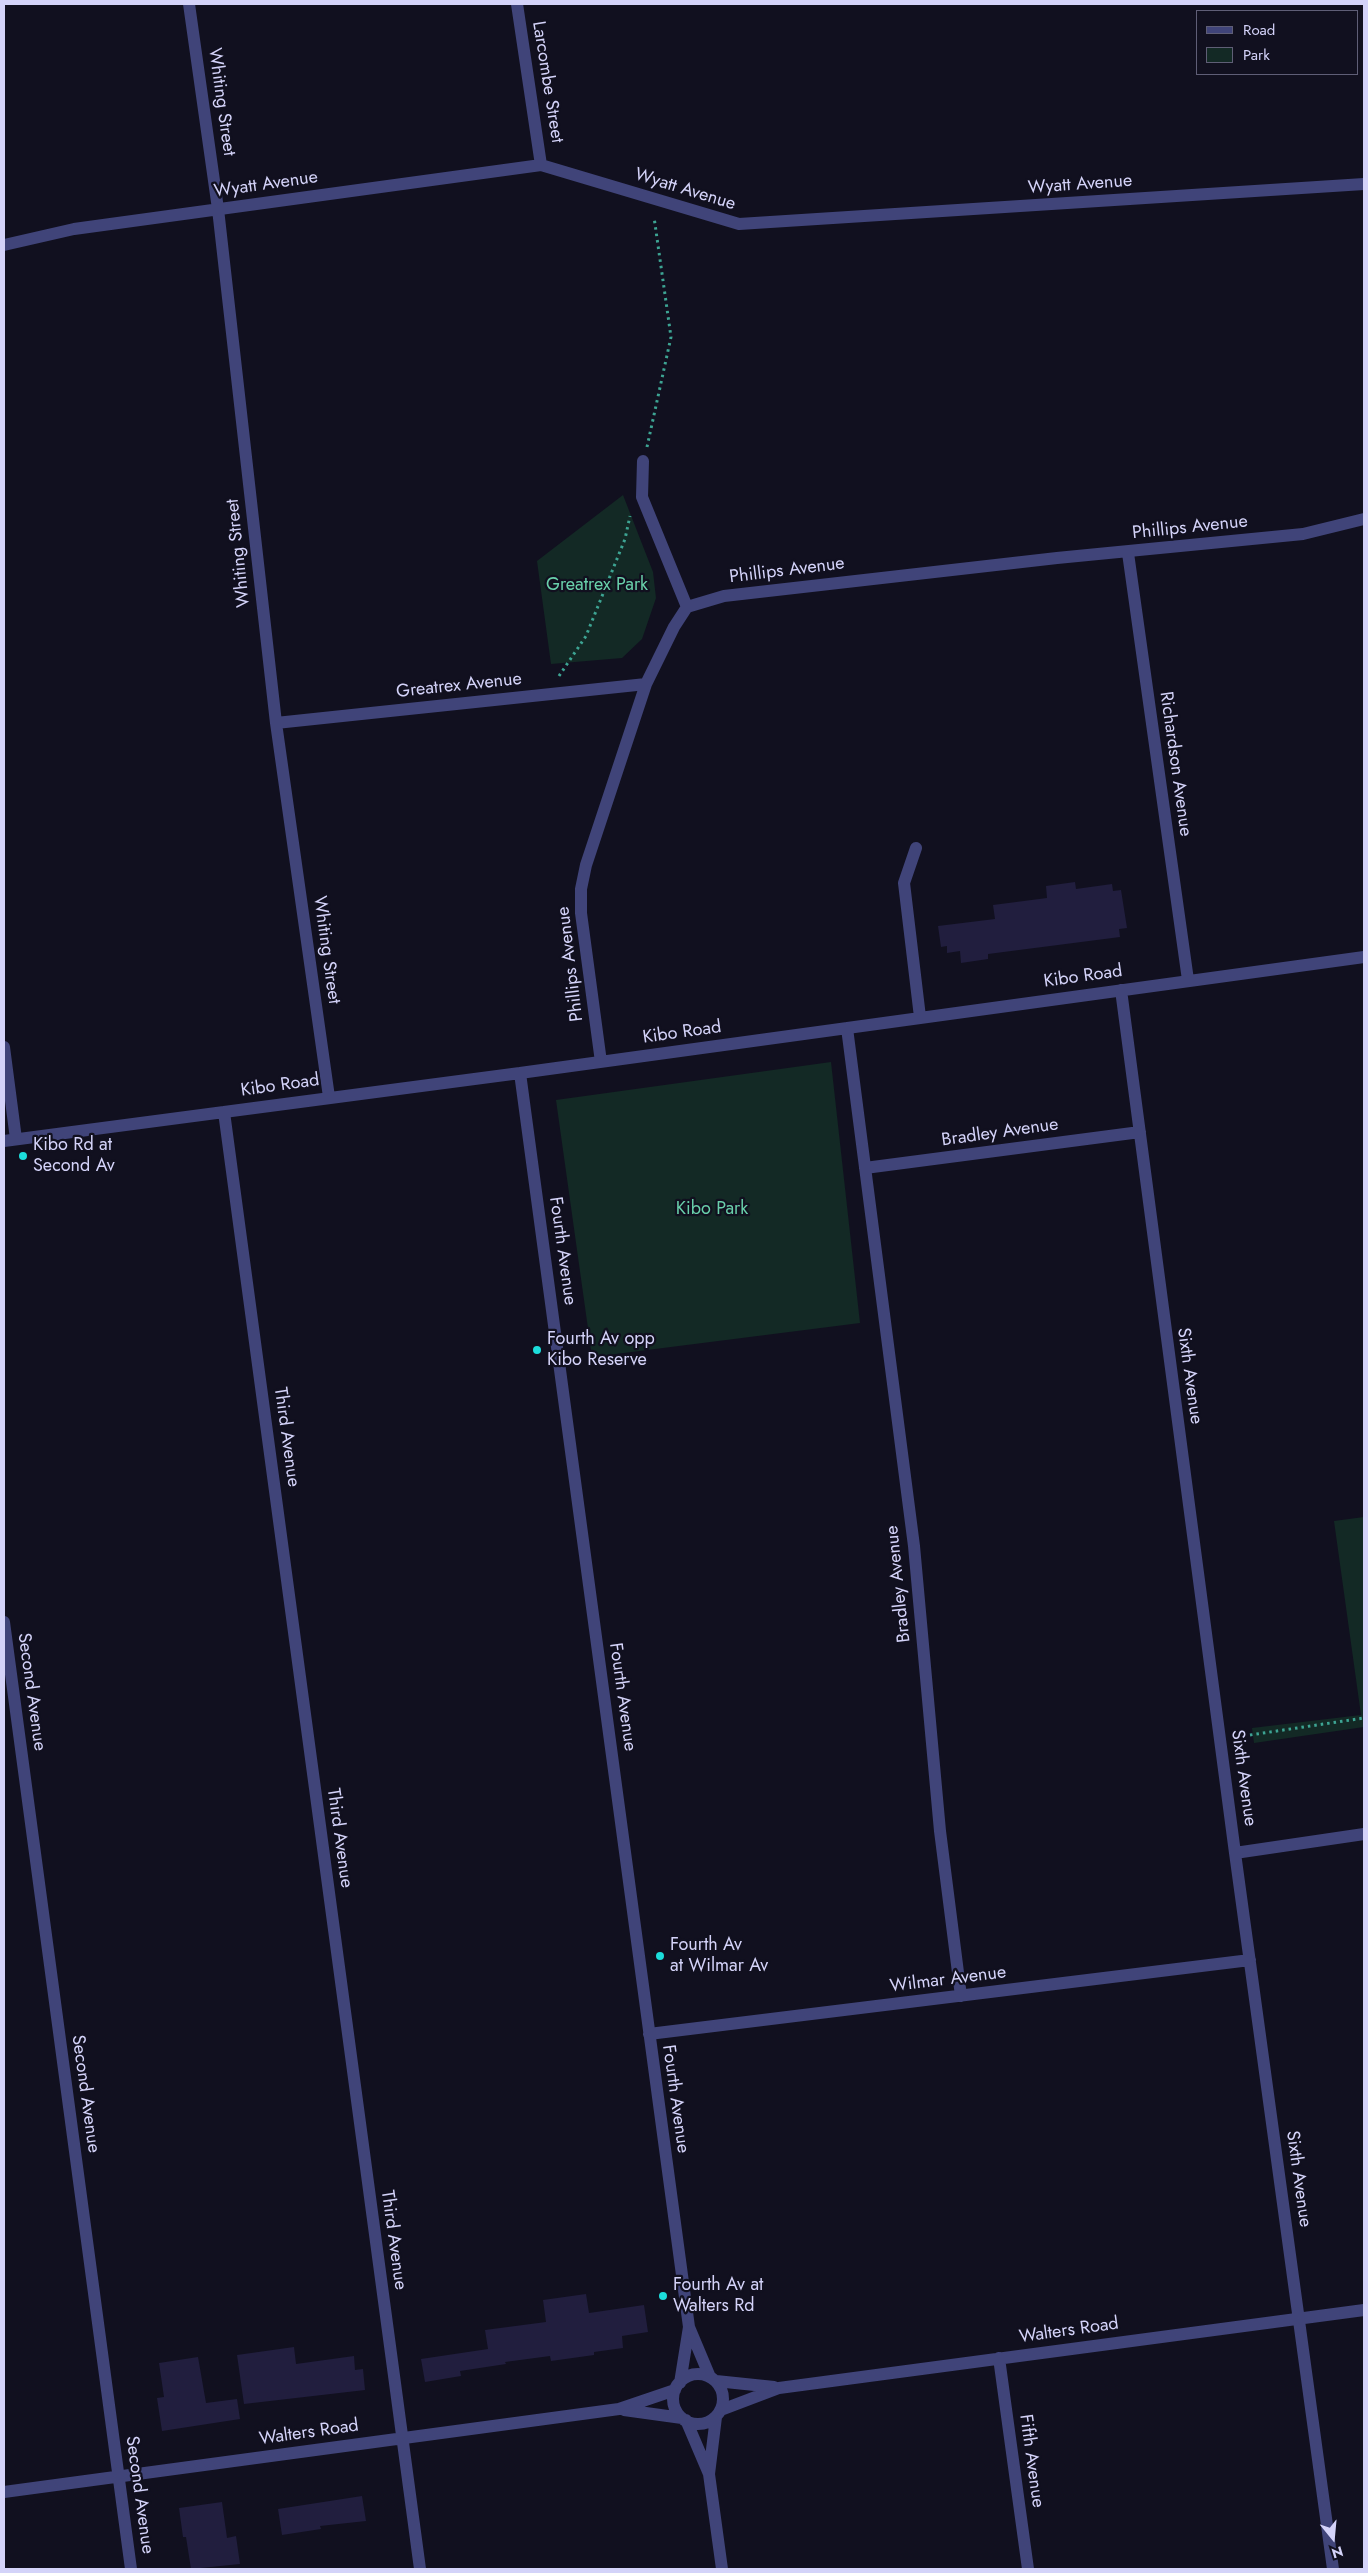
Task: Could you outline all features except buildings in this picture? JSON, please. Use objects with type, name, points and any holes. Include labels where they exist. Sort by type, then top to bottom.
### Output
[{"type":"street","name":"Whiting Street","points":[[189,4],[218,209],[276,723],[330,1097]]},
{"type":"street","name":"Larcombe Street","points":[[517,4],[542,165]]},
{"type":"street","name":"Wyatt Avenue","points":[[4,244],[74,229],[542,165],[739,224],[1364,184]]},
{"type":"street","points":[[643,461],[642,497],[688,607]]},
{"type":"street","name":"Phillips Avenue","points":[[601,1062],[581,913],[581,888],[586,865],[646,684],[674,627],[688,607],[724,596],[1057,558],[1128,553],[1302,534],[1364,519]]},
{"type":"street","name":"Richardson Avenue","points":[[1128,553],[1188,980]]},
{"type":"street","name":"Greatrex Avenue","points":[[276,723],[646,684]]},
{"type":"street","points":[[916,848],[904,883],[920,1017]]},
{"type":"street","name":"Kibo Road","points":[[10,1140],[520,1073],[1364,957]]},
{"type":"street","name":"Sixth Avenue","points":[[1121,990],[1235,1853],[1333,2569]]},
{"type":"street","name":"Bradley Avenue","points":[[847,1028],[914,1546],[940,1830],[960,1996]]},
{"type":"street","points":[[4,1047],[10,1140]]},
{"type":"street","name":"Fourth Avenue","points":[[520,1073],[689,2327],[713,2379]]},
{"type":"street","name":"Third Avenue","points":[[224,1112],[420,2569]]},
{"type":"street","name":"Bradley Avenue","points":[[864,1168],[1140,1132]]},
{"type":"street","name":"Second Avenue","points":[[4,1622],[131,2569]]},
{"type":"street","points":[[1235,1853],[1364,1834]]},
{"type":"street","name":"Wilmar Avenue","points":[[649,2034],[1250,1960]]},
{"type":"street","name":"Walters Road","points":[[718,2413],[779,2388],[1364,2310]]},
{"type":"street","name":"Fourth Avenue","points":[[677,2387],[689,2327]]},
{"type":"street","name":"Fifth Avenue","points":[[999,2358],[1028,2569]]},
{"type":"street","points":[[709,2474],[684,2419],[674,2405],[677,2387],[694,2375],[713,2379],[723,2395],[718,2413],[709,2474],[722,2569]]},
{"type":"street","name":"Walters Road","points":[[713,2379],[779,2388]]},
{"type":"street","name":"Walters Road","points":[[4,2492],[619,2409],[677,2387]]},
{"type":"street","name":"Walters Road","points":[[619,2409],[684,2419]]},
{"type":"street","points":[[684,2419],[701,2424],[718,2413]]},
{"type":"path","points":[[1250,1735],[1364,1718]]},
{"type":"green space","name":"Greatrex Park","points":[[623,495],[653,572],[656,598],[642,639],[622,658],[551,664],[537,561]]},
{"type":"green space","name":"Kibo Park","points":[[831,1062],[860,1323],[592,1357],[556,1100]]},
{"type":"green space","points":[[1364,1517],[1364,1727],[1254,1743],[1252,1728],[1361,1715],[1334,1521]]},
{"type":"place","name":"Kibo Rd at Second Av","points":[[23,1156]]},
{"type":"place","name":"Fourth Av opp Kibo Reserve","points":[[537,1350]]},
{"type":"place","name":"Fourth Av at Wilmar Av","points":[[660,1956]]},
{"type":"place","name":"Fourth Av at Walters Rd","points":[[663,2296]]}]
